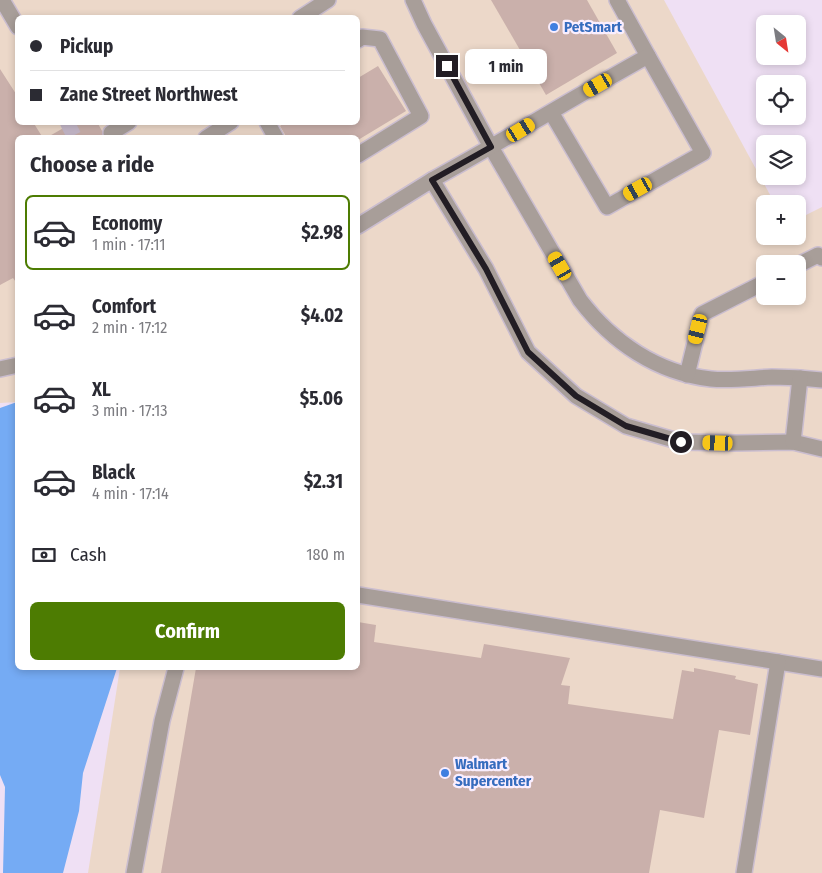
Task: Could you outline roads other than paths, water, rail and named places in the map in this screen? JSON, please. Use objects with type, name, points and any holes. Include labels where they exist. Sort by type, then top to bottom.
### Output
[{"type":"street","points":[[2,0],[15,21]]},
{"type":"street","points":[[305,15],[328,0]]},
{"type":"street","points":[[413,0],[424,24],[491,147],[580,300],[596,320],[617,340],[639,354],[687,375],[712,379],[800,378],[822,380]]},
{"type":"street","points":[[551,112],[607,207],[703,153],[617,0]]},
{"type":"street","points":[[360,38],[380,38],[421,116],[360,154]]},
{"type":"street","points":[[360,225],[432,180],[648,56]]},
{"type":"street","points":[[110,131],[123,125]]},
{"type":"street","points":[[211,135],[226,125]]},
{"type":"street","points":[[432,180],[486,269],[528,352],[576,396],[626,426],[681,442],[793,442],[822,449]]},
{"type":"street","points":[[806,262],[821,255]]},
{"type":"street","points":[[687,375],[702,314],[756,287]]},
{"type":"street","points":[[0,369],[15,366]]},
{"type":"street","points":[[793,442],[800,378]]},
{"type":"street","points":[[360,595],[822,669]]},
{"type":"street","points":[[744,873],[778,662]]},
{"type":"street","points":[[134,873],[162,721],[175,670]]},
{"type":"water","points":[[15,403],[15,670],[116,670],[83,773],[79,811],[63,873],[3,873],[5,787],[0,775],[0,408]]},
{"type":"tunnel","points":[[68,125],[74,135]]},
{"type":"place","name":"PetSmart","points":[[554,27]]},
{"type":"place","name":"Walmart Supercenter","points":[[445,773]]}]
